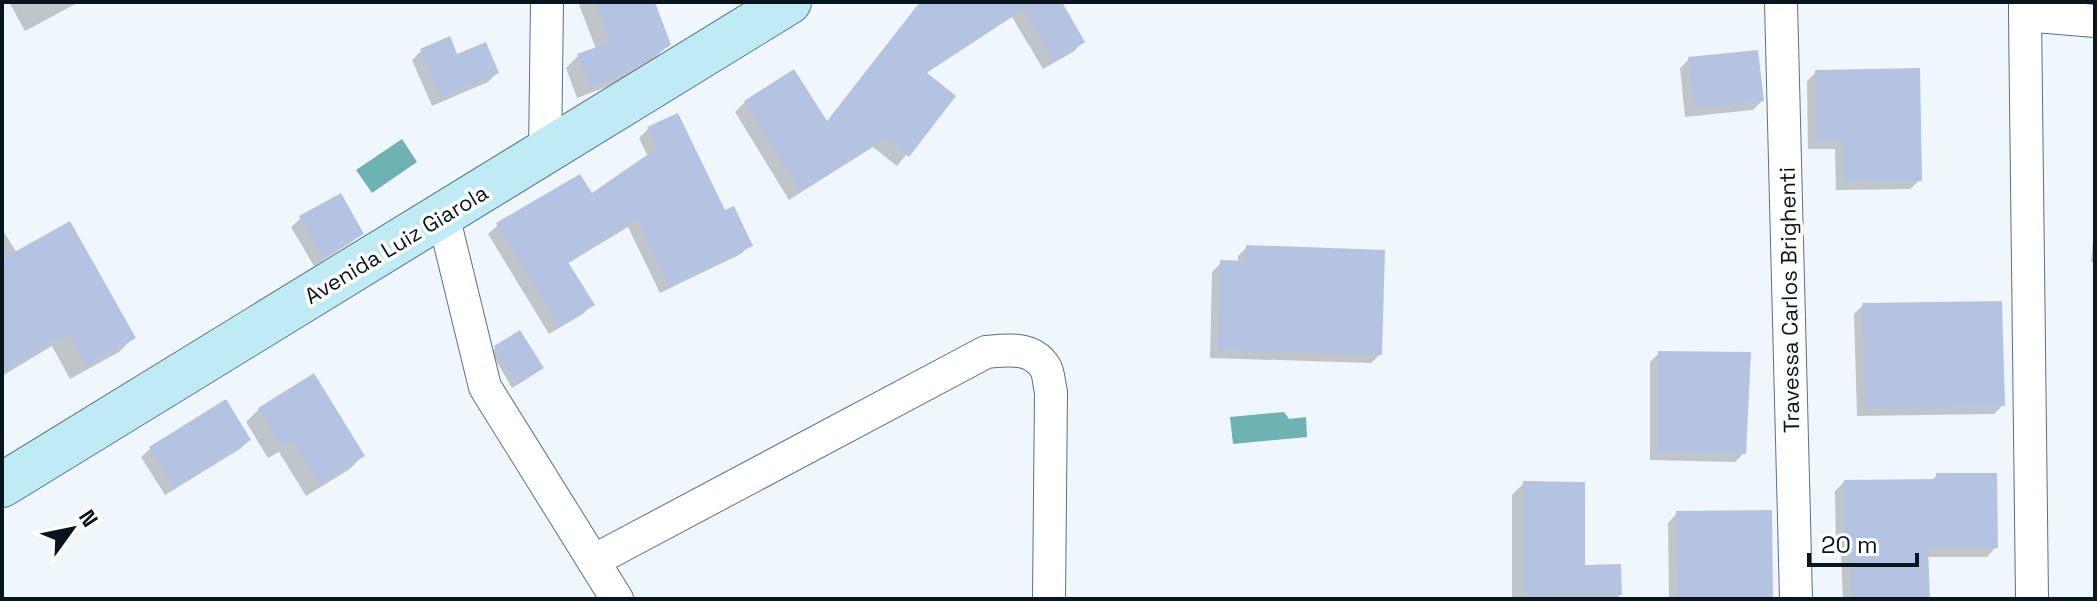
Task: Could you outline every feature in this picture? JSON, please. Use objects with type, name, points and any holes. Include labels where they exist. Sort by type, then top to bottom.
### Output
[{"type":"street","points":[[545,152],[547,2]]},
{"type":"street","name":"Avenida Luiz Giarola","points":[[2,485],[789,2]]},
{"type":"street","name":"Travessa Carlos Brighenti","points":[[1781,2],[1796,599]]},
{"type":"street","points":[[2032,599],[2025,8],[2095,21]]},
{"type":"street","points":[[443,215],[485,387],[617,599]]},
{"type":"street","points":[[593,561],[986,352],[1014,349],[1029,354],[1045,368],[1051,392],[1049,599]]},
{"type":"water","points":[[402,139],[417,162],[372,193],[356,170]]},
{"type":"water","points":[[1284,412],[1289,419],[1306,417],[1307,437],[1233,444],[1230,417]]},
{"type":"building","points":[[595,2],[655,2],[671,45],[624,74],[590,87],[577,54],[610,42]]},
{"type":"building","points":[[920,2],[1062,2],[1085,42],[1054,61],[1023,9],[926,72],[956,96],[909,157],[885,138],[800,191],[744,101],[794,69],[827,121]]},
{"type":"building","points":[[450,36],[457,54],[486,42],[499,73],[441,98],[420,49]]},
{"type":"building","points":[[1758,50],[1764,101],[1694,108],[1688,57]]},
{"type":"building","points":[[1920,68],[1922,181],[1844,181],[1843,141],[1816,141],[1815,70]]},
{"type":"building","points":[[678,113],[725,210],[734,206],[753,246],[669,286],[637,219],[568,262],[595,305],[559,326],[496,223],[580,174],[592,193],[657,148],[647,127]]},
{"type":"building","points":[[341,193],[364,234],[323,258],[299,216]]},
{"type":"building","points":[[70,221],[136,338],[86,366],[68,333],[2,372],[2,259]]},
{"type":"building","points":[[1246,245],[1385,250],[1382,355],[1218,350],[1220,260],[1246,261]]},
{"type":"building","points":[[2002,301],[2005,406],[1865,408],[1862,303]]},
{"type":"building","points":[[520,330],[544,368],[517,385],[494,346]]},
{"type":"building","points":[[1658,351],[1751,352],[1746,454],[1658,452]]},
{"type":"building","points":[[314,373],[365,456],[319,484],[292,441],[282,447],[258,408]]},
{"type":"building","points":[[226,399],[251,440],[174,487],[149,447]]},
{"type":"building","points":[[1936,473],[1997,473],[1998,548],[1928,548],[1930,599],[1851,599],[1850,546],[1844,546],[1844,480],[1936,479]]},
{"type":"building","points":[[1523,481],[1585,482],[1585,565],[1621,564],[1622,595],[1523,595]]},
{"type":"building","points":[[1772,510],[1773,599],[1678,599],[1676,511]]}]
